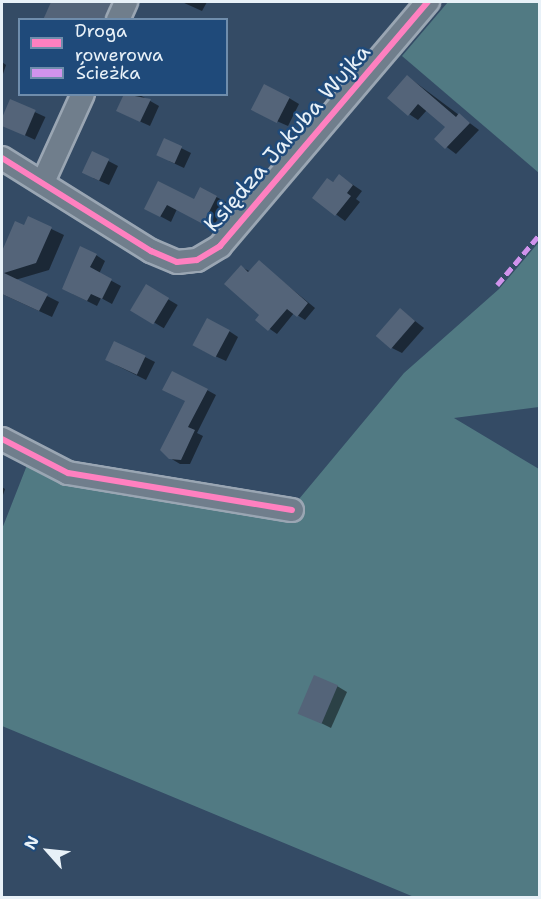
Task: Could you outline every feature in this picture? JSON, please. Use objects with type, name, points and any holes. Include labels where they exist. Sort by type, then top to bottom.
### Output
[{"type":"street","points":[[119,18],[126,2]]},
{"type":"street","name":"Księdza Jakuba Wujka","points":[[2,158],[151,251],[177,262],[197,260],[220,246],[429,2]]},
{"type":"street","points":[[42,182],[82,96]]},
{"type":"street","points":[[2,439],[68,473],[292,510]]},
{"type":"green space","points":[[448,2],[539,2],[539,173],[402,56]]},
{"type":"green space","points":[[539,242],[539,407],[454,418],[539,469],[539,897],[414,897],[2,726],[2,529],[29,460],[294,505],[404,373],[499,289]]},
{"type":"building","points":[[51,2],[111,2],[106,18],[44,18]]},
{"type":"building","points":[[407,75],[456,117],[459,113],[470,123],[445,149],[434,139],[445,127],[418,104],[408,116],[387,98]]},
{"type":"building","points":[[264,84],[290,97],[277,123],[251,110]]},
{"type":"building","points":[[123,96],[151,99],[140,122],[116,111]]},
{"type":"building","points":[[10,99],[36,110],[25,136],[2,126],[2,118]]},
{"type":"building","points":[[164,138],[182,146],[175,163],[156,155]]},
{"type":"building","points":[[92,151],[109,159],[99,181],[82,173]]},
{"type":"building","points":[[339,174],[353,185],[347,193],[351,196],[335,216],[312,198],[327,178],[333,182]]},
{"type":"building","points":[[158,181],[194,199],[200,187],[217,196],[203,224],[167,205],[160,217],[144,209]]},
{"type":"building","points":[[28,216],[52,227],[36,263],[4,273],[48,294],[39,311],[2,294],[2,251],[15,221],[24,225]]},
{"type":"building","points":[[80,246],[97,254],[90,267],[112,279],[102,299],[91,294],[87,301],[62,289]]},
{"type":"building","points":[[259,260],[308,303],[297,317],[287,309],[268,331],[255,320],[259,315],[224,284],[241,265],[248,272]]},
{"type":"building","points":[[146,284],[169,298],[153,324],[130,311]]},
{"type":"building","points":[[400,308],[415,321],[391,349],[376,336]]},
{"type":"building","points":[[207,318],[230,330],[215,358],[192,345]]},
{"type":"building","points":[[114,341],[146,356],[137,375],[105,360]]},
{"type":"building","points":[[172,371],[208,389],[188,427],[195,430],[181,460],[169,459],[160,450],[185,401],[162,390]]},
{"type":"building","points":[[314,675],[338,685],[322,724],[298,714]]},
{"type":"marked path","points":[[497,285],[540,234]]},
{"type":"cycle path","points":[[2,158],[151,251],[177,262],[197,260],[220,246],[428,2]]},
{"type":"cycle path","points":[[2,439],[68,473],[292,510]]}]
